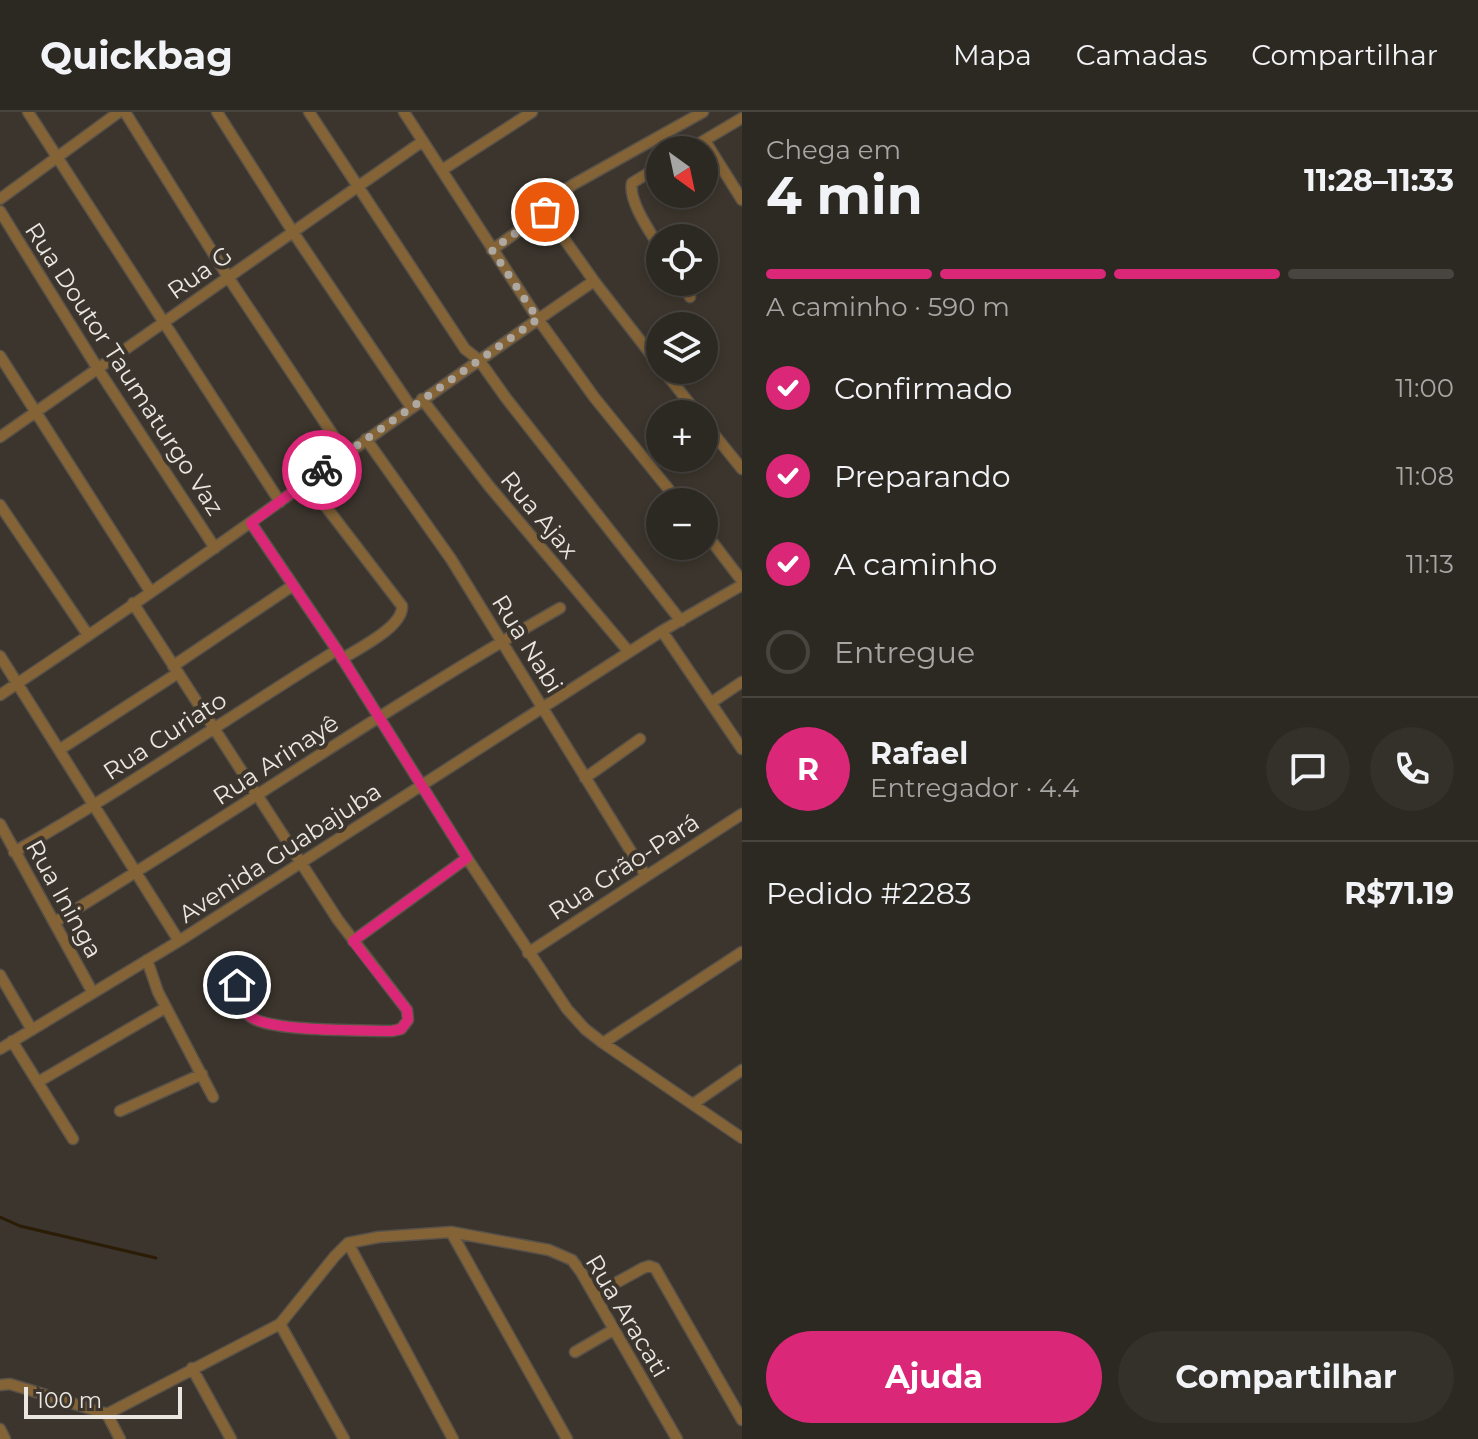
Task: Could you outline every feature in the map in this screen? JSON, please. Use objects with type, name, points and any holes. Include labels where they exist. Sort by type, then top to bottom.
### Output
[{"type":"street","points":[[28,112],[280,502]]},
{"type":"street","points":[[0,199],[119,112]]},
{"type":"street","points":[[125,112],[228,277],[345,453]]},
{"type":"street","points":[[217,112],[293,232],[411,407]]},
{"type":"street","points":[[309,112],[459,342],[468,354],[479,360],[681,621]]},
{"type":"street","points":[[404,112],[538,319],[594,397],[668,488]]},
{"type":"street","points":[[442,170],[532,112]]},
{"type":"street","points":[[492,250],[545,212],[547,202],[574,184],[703,112]]},
{"type":"street","points":[[713,136],[742,118]]},
{"type":"street","name":"Rua G","points":[[0,437],[423,141]]},
{"type":"street","points":[[718,162],[742,200]]},
{"type":"street","points":[[646,174],[632,183],[631,191],[646,225]]},
{"type":"street","name":"Rua Doutor Taumaturgo Vaz","points":[[0,211],[215,548]]},
{"type":"street","points":[[545,212],[646,348]]},
{"type":"street","points":[[0,695],[251,523],[345,453],[594,281]]},
{"type":"street","points":[[0,356],[150,591]]},
{"type":"street","points":[[675,384],[687,400]]},
{"type":"street","name":"Rua Ajax","points":[[422,399],[489,486],[629,652]]},
{"type":"street","name":"Rua Nabi","points":[[366,439],[451,559],[646,876]]},
{"type":"street","points":[[718,439],[742,469]]},
{"type":"street","name":"Rua Curiato","points":[[14,852],[95,807],[214,727],[399,619],[402,606],[392,590],[307,482]]},
{"type":"street","points":[[0,505],[88,635]]},
{"type":"street","points":[[251,523],[567,1009],[603,1043],[742,1138]]},
{"type":"street","points":[[718,550],[742,583]]},
{"type":"street","name":"Avenida Guabajuba","points":[[0,1049],[179,941],[662,631],[742,583]]},
{"type":"street","points":[[59,750],[292,586]]},
{"type":"street","points":[[133,603],[353,941],[409,1014],[407,1024],[392,1031],[283,1026],[251,1017],[238,1003],[233,988],[252,979]]},
{"type":"street","name":"Rua Arinayê","points":[[55,922],[378,717],[560,608]]},
{"type":"street","points":[[662,631],[742,749]]},
{"type":"street","points":[[0,656],[179,941]]},
{"type":"street","points":[[712,702],[742,682]]},
{"type":"street","points":[[585,778],[640,739]]},
{"type":"street","name":"Rua Grão-Pará","points":[[528,953],[742,814]]},
{"type":"street","name":"Rua Ininga","points":[[0,824],[93,993]]},
{"type":"street","points":[[353,941],[467,858]]},
{"type":"street","points":[[603,1043],[742,952]]},
{"type":"street","points":[[147,960],[165,1008],[213,1097]]},
{"type":"street","points":[[0,975],[32,1030]]},
{"type":"street","points":[[38,1082],[165,1008]]},
{"type":"street","points":[[12,1041],[73,1139]]},
{"type":"street","points":[[693,1104],[742,1070]]},
{"type":"street","points":[[120,1111],[202,1074]]},
{"type":"street","points":[[451,1232],[567,1439]]},
{"type":"street","name":"Rua Aracati","points":[[348,1243],[379,1237],[451,1232],[549,1250],[567,1257],[576,1265],[677,1439]]},
{"type":"street","points":[[5,1385],[107,1414],[280,1324],[348,1243],[453,1439]]},
{"type":"street","points":[[594,1295],[643,1268],[655,1268],[742,1420]]},
{"type":"street","points":[[280,1324],[344,1439]]},
{"type":"street","points":[[575,1352],[613,1330]]},
{"type":"street","points":[[192,1368],[231,1439]]},
{"type":"street","points":[[107,1414],[120,1439]]},
{"type":"street","points":[[0,1429],[5,1439]]},
{"type":"waterway","points":[[0,1217],[20,1226],[156,1258]]},
{"type":"way so far","points":[[322,470],[538,319],[492,250],[545,212]]},
{"type":"route","points":[[237,985],[233,992],[238,1003],[251,1017],[261,1022],[283,1026],[401,1029],[407,1024],[407,1010],[353,941],[467,858],[337,650],[251,523],[322,470]]}]
